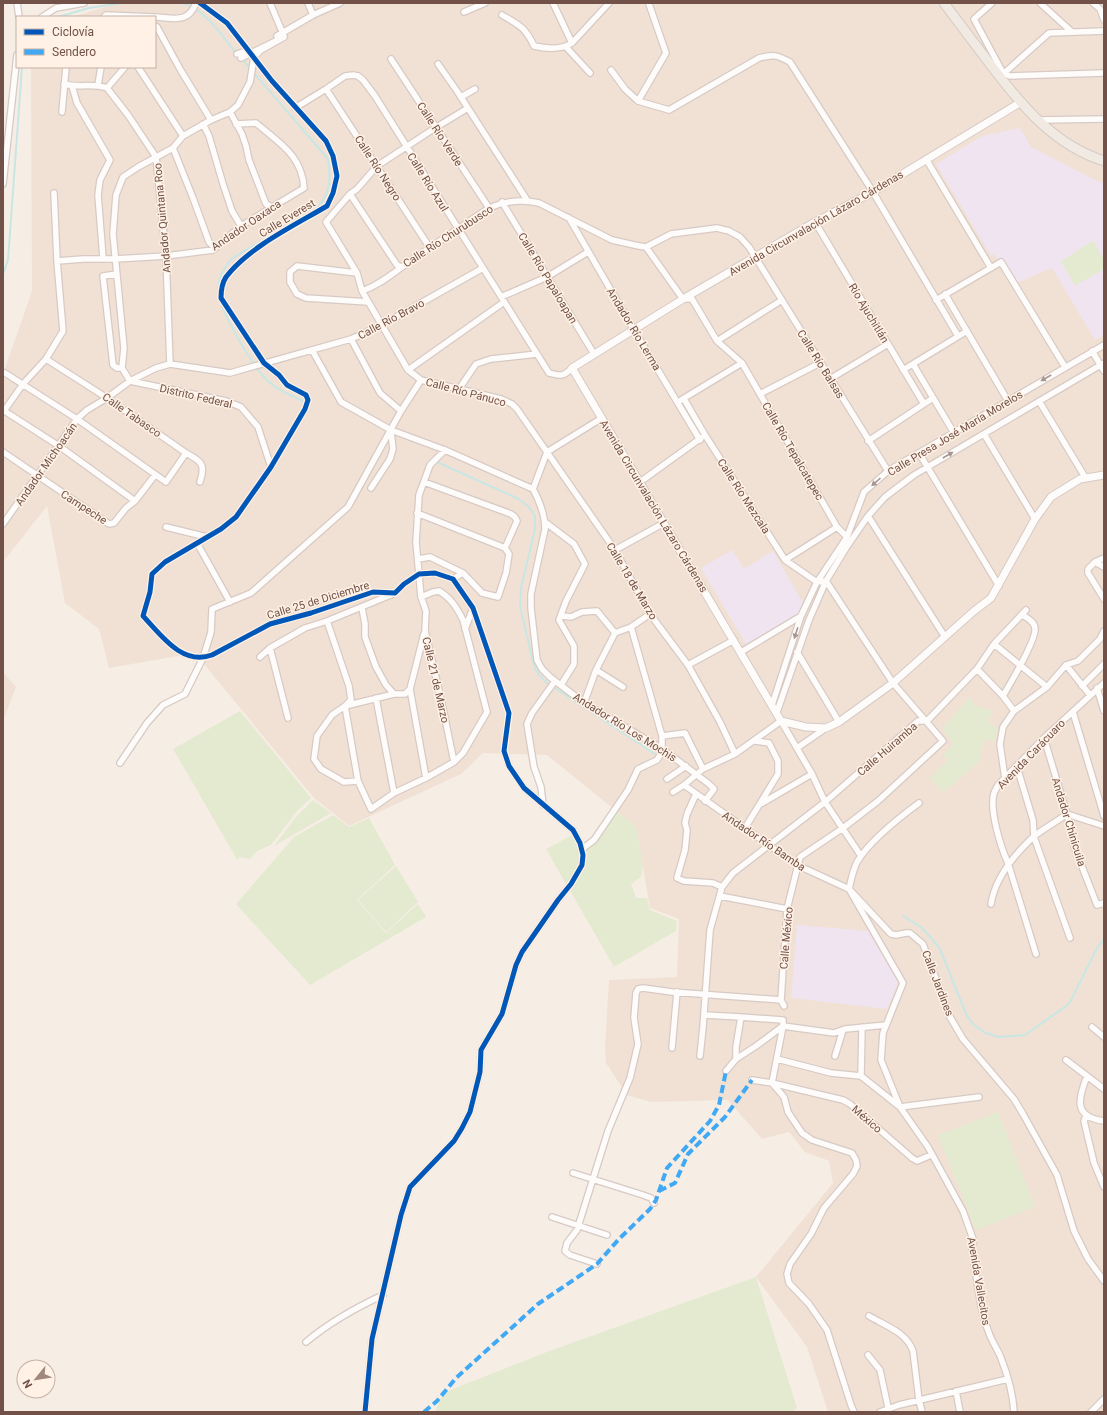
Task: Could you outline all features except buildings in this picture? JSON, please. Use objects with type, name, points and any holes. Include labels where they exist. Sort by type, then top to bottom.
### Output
[{"type":"main road","points":[[944,3],[1002,75],[1021,102],[1052,134],[1066,144],[1104,161]]},
{"type":"street","points":[[17,3],[19,16]]},
{"type":"street","points":[[44,16],[56,8],[84,3]]},
{"type":"street","points":[[156,17],[186,17],[193,11],[196,3]]},
{"type":"street","name":"Calle Everest","points":[[200,3],[227,23],[272,81],[326,141],[333,156],[337,176],[333,194],[327,206],[254,250],[225,278],[221,291],[221,298],[262,364]]},
{"type":"street","points":[[270,3],[283,35]]},
{"type":"street","points":[[308,3],[313,15]]},
{"type":"street","points":[[252,56],[313,15],[340,3]]},
{"type":"street","points":[[464,12],[485,3]]},
{"type":"street","points":[[553,3],[572,43]]},
{"type":"street","points":[[502,15],[522,27],[528,33],[534,46],[553,48],[566,47],[572,43],[609,3]]},
{"type":"street","points":[[992,3],[974,19],[1002,75]]},
{"type":"street","points":[[1040,3],[1072,32]]},
{"type":"street","points":[[1093,3],[1100,9],[1104,20]]},
{"type":"street","points":[[638,101],[666,53],[649,4]]},
{"type":"street","points":[[163,17],[156,28],[162,34],[175,60],[211,120]]},
{"type":"street","points":[[1002,75],[1049,33],[1104,31]]},
{"type":"street","points":[[239,56],[252,56],[283,35]]},
{"type":"street","points":[[566,47],[590,73]]},
{"type":"street","points":[[611,70],[625,89],[638,101],[669,110],[759,58],[771,54],[790,62],[873,192],[958,336]]},
{"type":"street","points":[[130,381],[122,368],[124,348],[112,234],[116,195],[123,177],[173,148],[183,136],[203,124],[230,112],[238,105],[250,82],[252,56]]},
{"type":"street","name":"Calle Río Verde","points":[[391,60],[489,208]]},
{"type":"street","points":[[3,184],[16,64]]},
{"type":"street","points":[[438,64],[527,200]]},
{"type":"street","points":[[62,112],[66,68]]},
{"type":"street","points":[[98,85],[101,68]]},
{"type":"street","points":[[64,84],[72,86],[98,85],[107,88],[123,68]]},
{"type":"street","points":[[139,68],[183,136]]},
{"type":"street","points":[[1002,75],[1104,73],[1104,78]]},
{"type":"street","name":"Calle Río Azul","points":[[326,89],[345,76],[355,76],[363,80],[549,373],[560,376],[565,375],[572,368]]},
{"type":"street","points":[[72,86],[77,103],[110,160],[100,180],[98,195],[103,258]]},
{"type":"street","name":"Andador Quintana Roo","points":[[107,88],[128,115],[156,157],[166,256],[170,364]]},
{"type":"street","points":[[295,108],[326,89]]},
{"type":"street","name":"Calle Río Negro","points":[[326,89],[430,248]]},
{"type":"street","points":[[461,97],[476,89]]},
{"type":"street","name":"Avenida Circunvalación Lázaro Cárdenas","points":[[781,721],[572,368],[683,299],[815,222],[873,192],[1021,102]]},
{"type":"street","points":[[401,267],[397,265],[350,194],[357,189],[377,166],[468,108]]},
{"type":"street","points":[[230,112],[242,134],[249,160],[266,204],[272,207]]},
{"type":"street","points":[[1038,120],[1104,119]]},
{"type":"street","name":"Andador Oaxaca","points":[[57,260],[166,256],[213,250],[240,226],[304,188],[304,177],[300,166],[292,155],[256,123],[236,124]]},
{"type":"street","points":[[203,124],[209,136],[232,210],[240,226]]},
{"type":"street","points":[[173,148],[209,242],[215,248]]},
{"type":"street","points":[[926,159],[991,268]]},
{"type":"street","points":[[54,193],[57,260],[63,331],[46,359],[23,384],[4,411],[59,446],[136,501]]},
{"type":"street","name":"Calle Río Pánuco","points":[[350,194],[326,222],[357,273],[362,291],[408,370],[422,380],[501,399],[512,404],[546,452]]},
{"type":"street","name":"Calle Río Churubusco","points":[[362,291],[370,289],[489,208],[502,202],[527,200],[569,218],[612,240],[646,247]]},
{"type":"street","name":"Calle Río Papaloapan","points":[[502,202],[594,354]]},
{"type":"street","name":"Andador Río Lerma","points":[[569,218],[700,440]]},
{"type":"street","name":"Río Ajuchitlán","points":[[815,222],[924,404]]},
{"type":"street","points":[[683,299],[646,247],[671,234],[717,228],[729,231],[740,237],[755,257]]},
{"type":"street","points":[[501,297],[547,277],[588,252]]},
{"type":"street","name":"Calle Río Balsas","points":[[755,257],[888,471]]},
{"type":"street","points":[[936,300],[1001,262],[1065,367]]},
{"type":"street","points":[[357,273],[297,266],[290,272],[290,282],[297,294],[306,298],[368,302]]},
{"type":"street","name":"Calle Río Bravo","points":[[246,368],[351,339],[382,325],[483,268]]},
{"type":"street","points":[[117,274],[103,276],[113,365],[117,368],[122,368]]},
{"type":"street","points":[[945,294],[1008,401]]},
{"type":"street","name":"Calle Río Tepalcatepec","points":[[683,299],[692,299],[717,341],[742,363],[838,528],[847,537]]},
{"type":"street","points":[[717,341],[782,300]]},
{"type":"street","points":[[408,370],[504,302]]},
{"type":"street","points":[[903,370],[967,331]]},
{"type":"street","points":[[351,339],[380,393],[401,412]]},
{"type":"street","points":[[830,379],[888,344]]},
{"type":"street","name":"Calle Presa José María Morelos","points":[[772,705],[801,616],[817,582],[847,537],[864,492],[888,471],[1104,344]]},
{"type":"street","points":[[312,350],[340,402],[391,430],[445,450],[533,488],[546,452],[602,418]]},
{"type":"street","points":[[1092,351],[1102,364],[1104,371]]},
{"type":"street","points":[[459,389],[476,364],[491,359],[537,354]]},
{"type":"street","name":"Calle Tabasco","points":[[46,359],[197,459],[202,465],[204,472],[200,482]]},
{"type":"street","points":[[677,402],[742,363]]},
{"type":"street","points":[[760,394],[820,363]]},
{"type":"street","name":"Andador Michoacán","points":[[3,524],[59,446],[77,418],[130,381],[156,368],[170,364],[230,373],[246,368]]},
{"type":"street","points":[[203,658],[196,658],[179,652],[159,634],[143,616],[150,592],[152,574],[166,562],[221,530],[236,517],[270,468],[305,409],[308,400],[306,395],[287,385],[279,375],[262,364]]},
{"type":"street","points":[[913,364],[954,433]]},
{"type":"street","name":"Calle Presa José María Morelos","points":[[776,712],[809,620],[826,581],[868,516],[885,497],[927,467],[1102,364]]},
{"type":"street","points":[[5,373],[77,418],[166,482],[186,453]]},
{"type":"street","points":[[120,763],[147,723],[163,706],[186,694],[203,658],[211,632],[212,610],[251,593],[348,507],[401,412],[422,380]]},
{"type":"street","name":"Distrito Federal","points":[[130,381],[226,401],[241,407],[258,427],[270,468]]},
{"type":"street","name":"Calle Río Mezcala","points":[[684,398],[705,435],[785,560],[817,582]]},
{"type":"street","points":[[868,441],[933,398]]},
{"type":"street","points":[[1039,401],[1085,478]]},
{"type":"street","points":[[371,488],[390,459],[393,449],[391,430]]},
{"type":"street","points":[[984,434],[1034,519]]},
{"type":"street","points":[[640,482],[705,435]]},
{"type":"street","name":"Calle 21 de Marzo","points":[[445,450],[430,465],[419,495],[416,542],[420,598],[426,611],[425,631],[454,762]]},
{"type":"street","name":"Campeche","points":[[3,452],[109,524],[114,523],[126,508],[136,501],[155,475]]},
{"type":"street","name":"Calle 18 de Marzo","points":[[546,452],[615,550],[650,614],[688,665],[720,722],[734,754]]},
{"type":"street","points":[[919,453],[998,586]]},
{"type":"street","points":[[797,748],[826,728],[839,722],[893,683],[974,611],[992,598],[1034,519],[1051,497],[1085,478],[1104,475]]},
{"type":"street","points":[[424,482],[511,514],[515,517],[517,521],[505,548]]},
{"type":"street","name":"Andador Río Los Mochis","points":[[533,488],[540,504],[545,522],[545,529],[531,594],[531,608],[537,660],[542,669],[554,682],[561,685],[584,703],[661,748],[714,789],[705,801]]},
{"type":"street","points":[[417,513],[505,548],[509,554],[508,564],[498,597],[482,593],[463,573],[430,558],[418,559]]},
{"type":"street","points":[[868,516],[945,637]]},
{"type":"street","points":[[545,522],[574,544],[585,564],[566,601],[562,616],[559,620],[574,646],[574,664],[561,685]]},
{"type":"street","points":[[615,550],[664,523]]},
{"type":"street","points":[[166,528],[207,537]]},
{"type":"street","points":[[785,560],[838,528]]},
{"type":"street","points":[[197,543],[230,602]]},
{"type":"street","points":[[1104,558],[1095,562],[1088,569],[1088,573],[1104,599]]},
{"type":"street","points":[[1095,562],[1104,567]]},
{"type":"street","points":[[260,657],[270,648],[305,628],[362,608],[395,594],[404,584],[418,574],[435,573],[453,579],[473,608],[509,713],[504,750],[509,766],[524,788],[573,830],[582,849],[583,855],[582,866],[571,884],[522,952],[516,965],[502,1014],[481,1050],[480,1072],[470,1112],[462,1128],[454,1141],[410,1186],[401,1215],[372,1339],[365,1412]]},
{"type":"street","points":[[453,579],[463,573]]},
{"type":"street","points":[[817,582],[826,581],[893,683],[927,721]]},
{"type":"street","points":[[345,706],[358,781],[371,809],[394,793],[426,778],[454,762],[463,753],[487,712],[465,630],[458,609],[439,591],[420,598]]},
{"type":"street","name":"Calle 25 de Diciembre","points":[[203,658],[212,655],[270,624],[311,613],[373,592],[395,594]]},
{"type":"street","points":[[362,608],[365,624],[365,637],[376,666],[386,685],[394,694]]},
{"type":"street","points":[[465,630],[473,608]]},
{"type":"street","points":[[562,616],[572,616],[582,612],[597,611],[615,633]]},
{"type":"street","name":"Calle Huiramba","points":[[722,887],[733,874],[825,802],[918,721],[927,721],[977,669],[994,644],[1024,612],[1035,626],[1035,633],[1021,665]]},
{"type":"street","points":[[584,703],[596,670],[615,633],[631,627],[650,614]]},
{"type":"street","points":[[741,652],[801,616]]},
{"type":"street","points":[[327,621],[349,686],[351,700],[332,715],[317,736],[314,759],[321,769],[344,782],[358,781]]},
{"type":"street","points":[[582,849],[594,840],[628,790],[638,770],[657,760],[662,752],[662,736],[631,627]]},
{"type":"street","points":[[425,631],[410,689],[426,778]]},
{"type":"street","points":[[1005,779],[1000,744],[1003,727],[1014,711],[1047,687],[1066,665],[1078,661],[1100,639],[1104,631]]},
{"type":"street","points":[[688,665],[734,640]]},
{"type":"street","points":[[994,644],[1047,687]]},
{"type":"street","points":[[270,648],[288,718]]},
{"type":"street","points":[[797,652],[839,722]]},
{"type":"street","points":[[1082,686],[1104,664]]},
{"type":"street","points":[[1003,696],[1021,665]]},
{"type":"street","points":[[1066,665],[1090,695]]},
{"type":"street","points":[[977,669],[1003,696],[1014,711]]},
{"type":"street","points":[[596,670],[623,687]]},
{"type":"street","points":[[543,804],[541,787],[534,767],[527,724],[532,713],[554,682]]},
{"type":"street","name":"Avenida Carácuaro","points":[[1036,954],[997,831],[994,812],[994,794],[998,785],[1044,738],[1104,683]]},
{"type":"street","points":[[1097,688],[1104,711]]},
{"type":"street","points":[[345,706],[394,694],[405,694],[410,689]]},
{"type":"street","points":[[376,698],[394,793]]},
{"type":"street","points":[[1073,712],[1104,816]]},
{"type":"street","points":[[781,721],[806,727],[826,728]]},
{"type":"street","points":[[673,792],[704,769],[734,754],[755,741],[781,721]]},
{"type":"street","points":[[781,721],[812,774],[825,802],[861,856]]},
{"type":"street","name":"Calle México","points":[[705,994],[782,1003],[787,909],[800,857],[843,828],[878,801],[939,744],[943,742],[927,721]]},
{"type":"street","points":[[662,736],[685,733],[704,769]]},
{"type":"street","name":"Andador Chinicuila","points":[[1044,738],[1067,814],[1074,846],[1097,904],[1104,903]]},
{"type":"street","points":[[745,828],[778,774],[778,760],[769,743],[755,741]]},
{"type":"street","points":[[668,779],[686,766]]},
{"type":"street","points":[[1017,767],[1033,820],[1034,837],[1070,938]]},
{"type":"street","points":[[758,805],[812,774]]},
{"type":"street","name":"Andador Río Bamba","points":[[684,785],[797,865],[849,889]]},
{"type":"street","points":[[696,794],[685,823],[687,830],[685,850],[677,878],[684,881],[712,883],[722,887],[710,930],[700,1056]]},
{"type":"street","points":[[900,1107],[880,1060],[883,1033],[903,983],[849,889],[856,864],[861,856],[904,815],[919,803]]},
{"type":"street","points":[[991,904],[993,892],[1008,863],[1034,837],[1067,814],[1104,826]]},
{"type":"street","name":"Calle Jardines","points":[[849,889],[891,934],[896,935],[910,933],[923,944],[954,1022],[963,1039],[1014,1099],[1023,1114],[1057,1175],[1074,1232],[1088,1259],[1104,1281]]},
{"type":"street","points":[[720,896],[787,909]]},
{"type":"street","points":[[597,1264],[570,1255],[565,1251],[566,1243],[577,1230],[608,1131],[630,1078],[638,1044],[634,1018],[636,993],[638,988],[705,994]]},
{"type":"street","points":[[672,1048],[674,992]]},
{"type":"street","points":[[704,1015],[741,1017],[834,1032],[886,1024]]},
{"type":"street","points":[[736,1059],[741,1017]]},
{"type":"street","points":[[772,1083],[783,1023]]},
{"type":"street","points":[[726,1071],[736,1059],[756,1046],[783,1023]]},
{"type":"street","points":[[861,1076],[862,1027]]},
{"type":"street","points":[[1092,1028],[1104,1037]]},
{"type":"street","points":[[835,1056],[843,1030]]},
{"type":"street","points":[[777,1059],[832,1074],[861,1076],[900,1107],[979,1097]]},
{"type":"street","points":[[1066,1060],[1104,1089]]},
{"type":"street","points":[[1087,1076],[1079,1100],[1082,1108],[1086,1116],[1092,1119],[1104,1121]]},
{"type":"street","points":[[752,1080],[772,1083],[784,1097],[788,1112],[802,1133],[812,1140],[852,1153],[856,1160],[857,1166],[853,1174],[824,1208],[811,1234],[790,1264],[787,1274],[789,1283],[809,1304],[827,1330],[854,1412]]},
{"type":"street","name":"México","points":[[772,1083],[843,1100],[850,1104],[912,1158],[917,1161],[931,1154]]},
{"type":"street","name":"Avenida Vallecitos","points":[[900,1107],[928,1147],[963,1212],[973,1239],[972,1249],[984,1318],[989,1334],[1001,1358],[1008,1379],[1013,1399],[1014,1412]]},
{"type":"street","points":[[1086,1116],[1084,1121],[1094,1163],[1104,1187]]},
{"type":"street","points":[[573,1173],[644,1195],[651,1198],[654,1203]]},
{"type":"street","points":[[552,1217],[607,1235]]},
{"type":"street","points":[[306,1342],[324,1327],[353,1309],[383,1295]]},
{"type":"street","points":[[870,1316],[901,1334],[911,1344],[922,1412]]},
{"type":"street","points":[[868,1355],[880,1370],[889,1410]]},
{"type":"street","points":[[880,1412],[919,1400],[1008,1379]]},
{"type":"street","points":[[956,1391],[960,1412]]},
{"type":"street","points":[[1091,1412],[1104,1399]]},
{"type":"shaded area","points":[[112,3],[1104,3],[1104,1412],[828,1412],[807,1347],[756,1277],[833,1183],[829,1161],[805,1152],[789,1132],[762,1139],[728,1100],[651,1102],[627,1095],[606,1063],[605,1047],[609,980],[677,977],[679,919],[650,908],[636,827],[547,755],[483,753],[461,774],[349,826],[314,798],[195,653],[109,668],[99,629],[65,603],[47,506],[3,562],[3,374],[32,291],[31,68],[156,68],[156,16],[75,16],[112,5]]},
{"type":"shaded area","points":[[1020,128],[1031,147],[1099,182],[1104,182],[1104,335],[1095,340],[1052,268],[1012,285],[994,254],[991,256],[936,164],[982,136]]},
{"type":"shaded area","points":[[732,550],[744,569],[773,551],[803,603],[799,613],[746,644],[701,568]]},
{"type":"shaded area","points":[[3,672],[16,687],[3,721]]},
{"type":"shaded area","points":[[797,925],[868,931],[898,982],[887,1009],[791,998]]},
{"type":"green space","points":[[1093,241],[1104,259],[1104,269],[1075,286],[1061,261]]},
{"type":"green space","points":[[970,697],[974,705],[992,711],[988,722],[998,729],[994,742],[985,739],[980,753],[981,760],[943,793],[930,778],[948,760],[943,755],[953,744],[942,729]]},
{"type":"green space","points":[[240,711],[311,798],[297,811],[271,845],[257,851],[250,859],[239,857],[238,861],[173,749]]},
{"type":"green space","points":[[313,800],[331,813],[274,846],[296,817]]},
{"type":"green space","points":[[615,810],[636,827],[643,865],[641,877],[631,884],[636,898],[647,898],[650,910],[677,921],[676,931],[614,967],[569,889],[581,870],[583,850]]},
{"type":"green space","points":[[333,815],[349,827],[369,818],[395,865],[357,900],[386,933],[418,904],[426,917],[310,985],[236,904],[294,837]]},
{"type":"green space","points":[[574,834],[580,850],[581,861],[567,886],[546,849]]},
{"type":"green space","points":[[396,866],[418,902],[386,932],[358,900]]},
{"type":"green space","points":[[998,1112],[1035,1207],[976,1230],[938,1135]]},
{"type":"green space","points":[[756,1277],[797,1408],[792,1412],[435,1412],[443,1393],[544,1353]]},
{"type":"waterway","points":[[61,16],[89,8],[123,3]]},
{"type":"waterway","points":[[181,3],[198,10],[205,16],[236,53]]},
{"type":"waterway","points":[[242,59],[328,159],[329,180],[327,193],[320,205],[231,259],[221,275],[218,286],[219,295],[228,320],[243,348],[259,371],[274,386],[305,402]]},
{"type":"waterway","points":[[3,274],[8,260],[22,68]]},
{"type":"waterway","points":[[439,463],[519,499],[529,507],[535,516],[535,529],[521,588],[520,606],[534,666],[539,675],[547,683],[655,754]]},
{"type":"waterway","points":[[903,916],[922,928],[939,947],[967,1016],[975,1026],[986,1033],[998,1037],[1025,1035],[1069,1004],[1097,948],[1104,939]]},
{"type":"marked path","points":[[424,1412],[437,1401],[456,1378],[538,1304],[597,1264],[619,1239],[650,1209],[656,1200],[667,1168],[710,1121],[719,1105],[726,1071]]},
{"type":"marked path","points":[[659,1191],[675,1183],[688,1154],[725,1117],[752,1080]]},
{"type":"cycle path","points":[[200,3],[227,23],[272,81],[326,141],[333,156],[337,176],[333,193],[327,206],[273,237],[247,256],[226,277],[222,290],[221,298],[264,363],[279,375],[287,385],[306,395],[308,400],[305,409],[271,467],[236,517],[221,529],[165,562],[152,574],[150,592],[143,616],[173,647],[182,653],[201,657],[212,655],[270,624],[311,613],[373,592],[395,593],[404,584],[419,574],[435,573],[453,579],[473,608],[509,713],[504,751],[509,766],[524,788],[573,830],[580,843],[583,855],[582,865],[571,884],[522,952],[516,965],[502,1014],[481,1050],[480,1072],[470,1112],[462,1128],[454,1141],[410,1187],[401,1215],[372,1339],[365,1412]]}]
